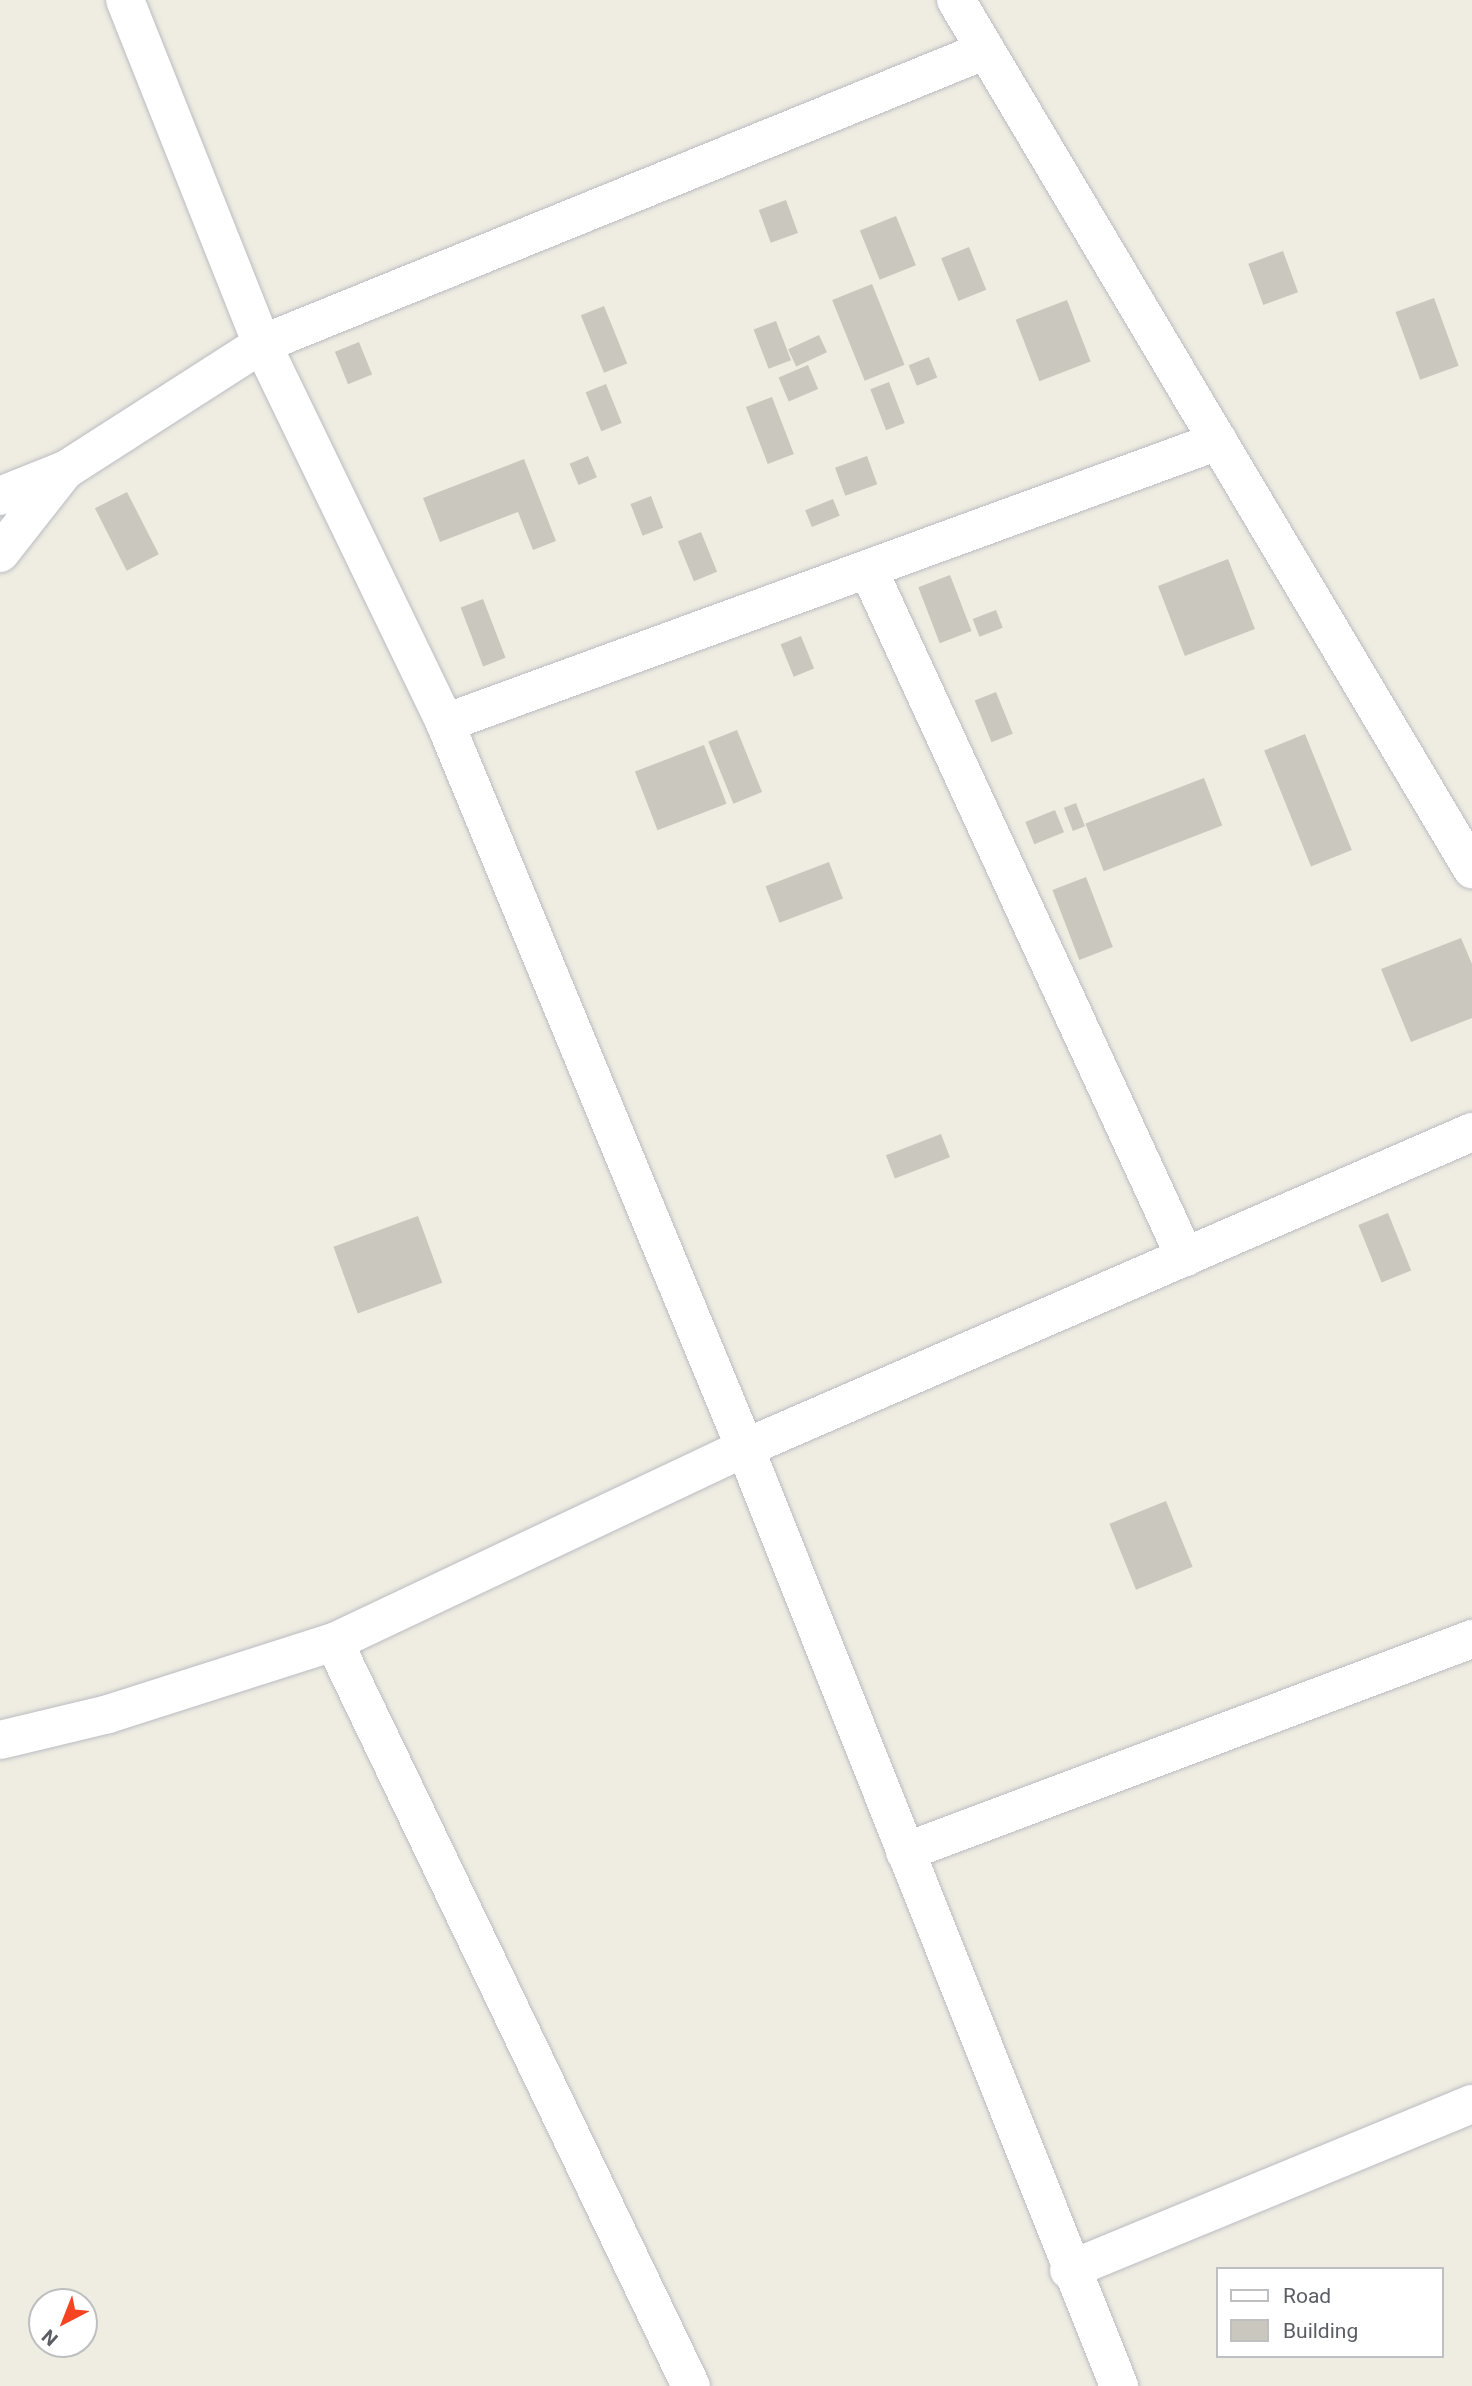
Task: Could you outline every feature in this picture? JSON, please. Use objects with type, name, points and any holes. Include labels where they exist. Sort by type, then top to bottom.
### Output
[{"type":"street","points":[[125,0],[262,344],[445,723],[745,1448],[1069,2270],[1119,2386]]},
{"type":"street","points":[[956,0],[1472,869]]},
{"type":"street","points":[[0,496],[67,469],[262,344],[986,50]]},
{"type":"street","points":[[445,723],[1218,441]]},
{"type":"street","points":[[0,553],[67,469]]},
{"type":"street","points":[[868,569],[1185,1257]]},
{"type":"street","points":[[0,1740],[108,1714],[334,1642],[745,1448],[1472,1132]]},
{"type":"street","points":[[905,1852],[1472,1639]]},
{"type":"street","points":[[334,1642],[691,2386]]},
{"type":"street","points":[[1069,2270],[1472,2104]]},
{"type":"building","points":[[786,200],[798,233],[771,243],[759,210]]},
{"type":"building","points":[[896,216],[916,265],[880,280],[860,231]]},
{"type":"building","points":[[969,247],[986,290],[958,301],[941,258]]},
{"type":"building","points":[[1283,251],[1298,292],[1263,305],[1248,264]]},
{"type":"building","points":[[872,284],[905,365],[865,381],[832,300]]},
{"type":"building","points":[[1434,298],[1459,366],[1420,380],[1395,312]]},
{"type":"building","points":[[1067,300],[1091,362],[1039,381],[1016,320]]},
{"type":"building","points":[[604,306],[627,363],[604,373],[581,315]]},
{"type":"building","points":[[776,321],[791,360],[769,369],[754,330]]},
{"type":"building","points":[[819,335],[827,352],[796,367],[788,349]]},
{"type":"building","points":[[359,342],[372,374],[348,384],[335,352]]},
{"type":"building","points":[[929,357],[937,377],[917,386],[909,365]]},
{"type":"building","points":[[808,365],[818,389],[789,401],[779,378]]},
{"type":"building","points":[[889,382],[905,423],[886,430],[870,389]]},
{"type":"building","points":[[606,384],[622,423],[601,431],[586,392]]},
{"type":"building","points":[[772,397],[794,454],[768,464],[746,407]]},
{"type":"building","points":[[588,456],[597,477],[579,485],[570,464]]},
{"type":"building","points":[[867,456],[877,484],[845,496],[835,468]]},
{"type":"building","points":[[524,459],[556,541],[533,550],[518,512],[440,542],[423,498]]},
{"type":"building","points":[[127,492],[159,554],[127,571],[95,508]]},
{"type":"building","points":[[651,496],[663,528],[643,536],[630,504]]},
{"type":"building","points":[[833,499],[840,516],[812,527],[805,510]]},
{"type":"building","points":[[701,532],[717,572],[694,581],[678,541]]},
{"type":"building","points":[[1228,559],[1255,629],[1185,656],[1158,586]]},
{"type":"building","points":[[950,575],[972,631],[940,643],[918,587]]},
{"type":"building","points":[[483,599],[506,658],[483,666],[461,608]]},
{"type":"building","points":[[996,610],[1003,628],[979,637],[973,619]]},
{"type":"building","points":[[801,636],[814,668],[794,677],[781,644]]},
{"type":"building","points":[[996,692],[1013,734],[992,742],[975,701]]},
{"type":"building","points":[[737,730],[762,792],[733,804],[708,742]]},
{"type":"building","points":[[1305,734],[1352,850],[1311,866],[1264,750]]},
{"type":"building","points":[[704,745],[727,804],[657,830],[635,772]]},
{"type":"building","points":[[1204,778],[1222,826],[1104,871],[1085,824]]},
{"type":"building","points":[[1076,803],[1085,826],[1073,831],[1064,808]]},
{"type":"building","points":[[1055,810],[1064,832],[1034,844],[1025,822]]},
{"type":"building","points":[[829,862],[843,898],[779,923],[766,886]]},
{"type":"building","points":[[1086,877],[1113,947],[1079,960],[1052,890]]},
{"type":"building","points":[[1461,938],[1472,964],[1472,1018],[1411,1042],[1381,969]]},
{"type":"building","points":[[941,1134],[950,1157],[895,1178],[886,1155]]},
{"type":"building","points":[[1388,1213],[1411,1270],[1382,1282],[1358,1225]]},
{"type":"building","points":[[418,1216],[442,1283],[358,1313],[333,1247]]},
{"type":"building","points":[[1166,1501],[1193,1567],[1136,1590],[1109,1524]]}]
